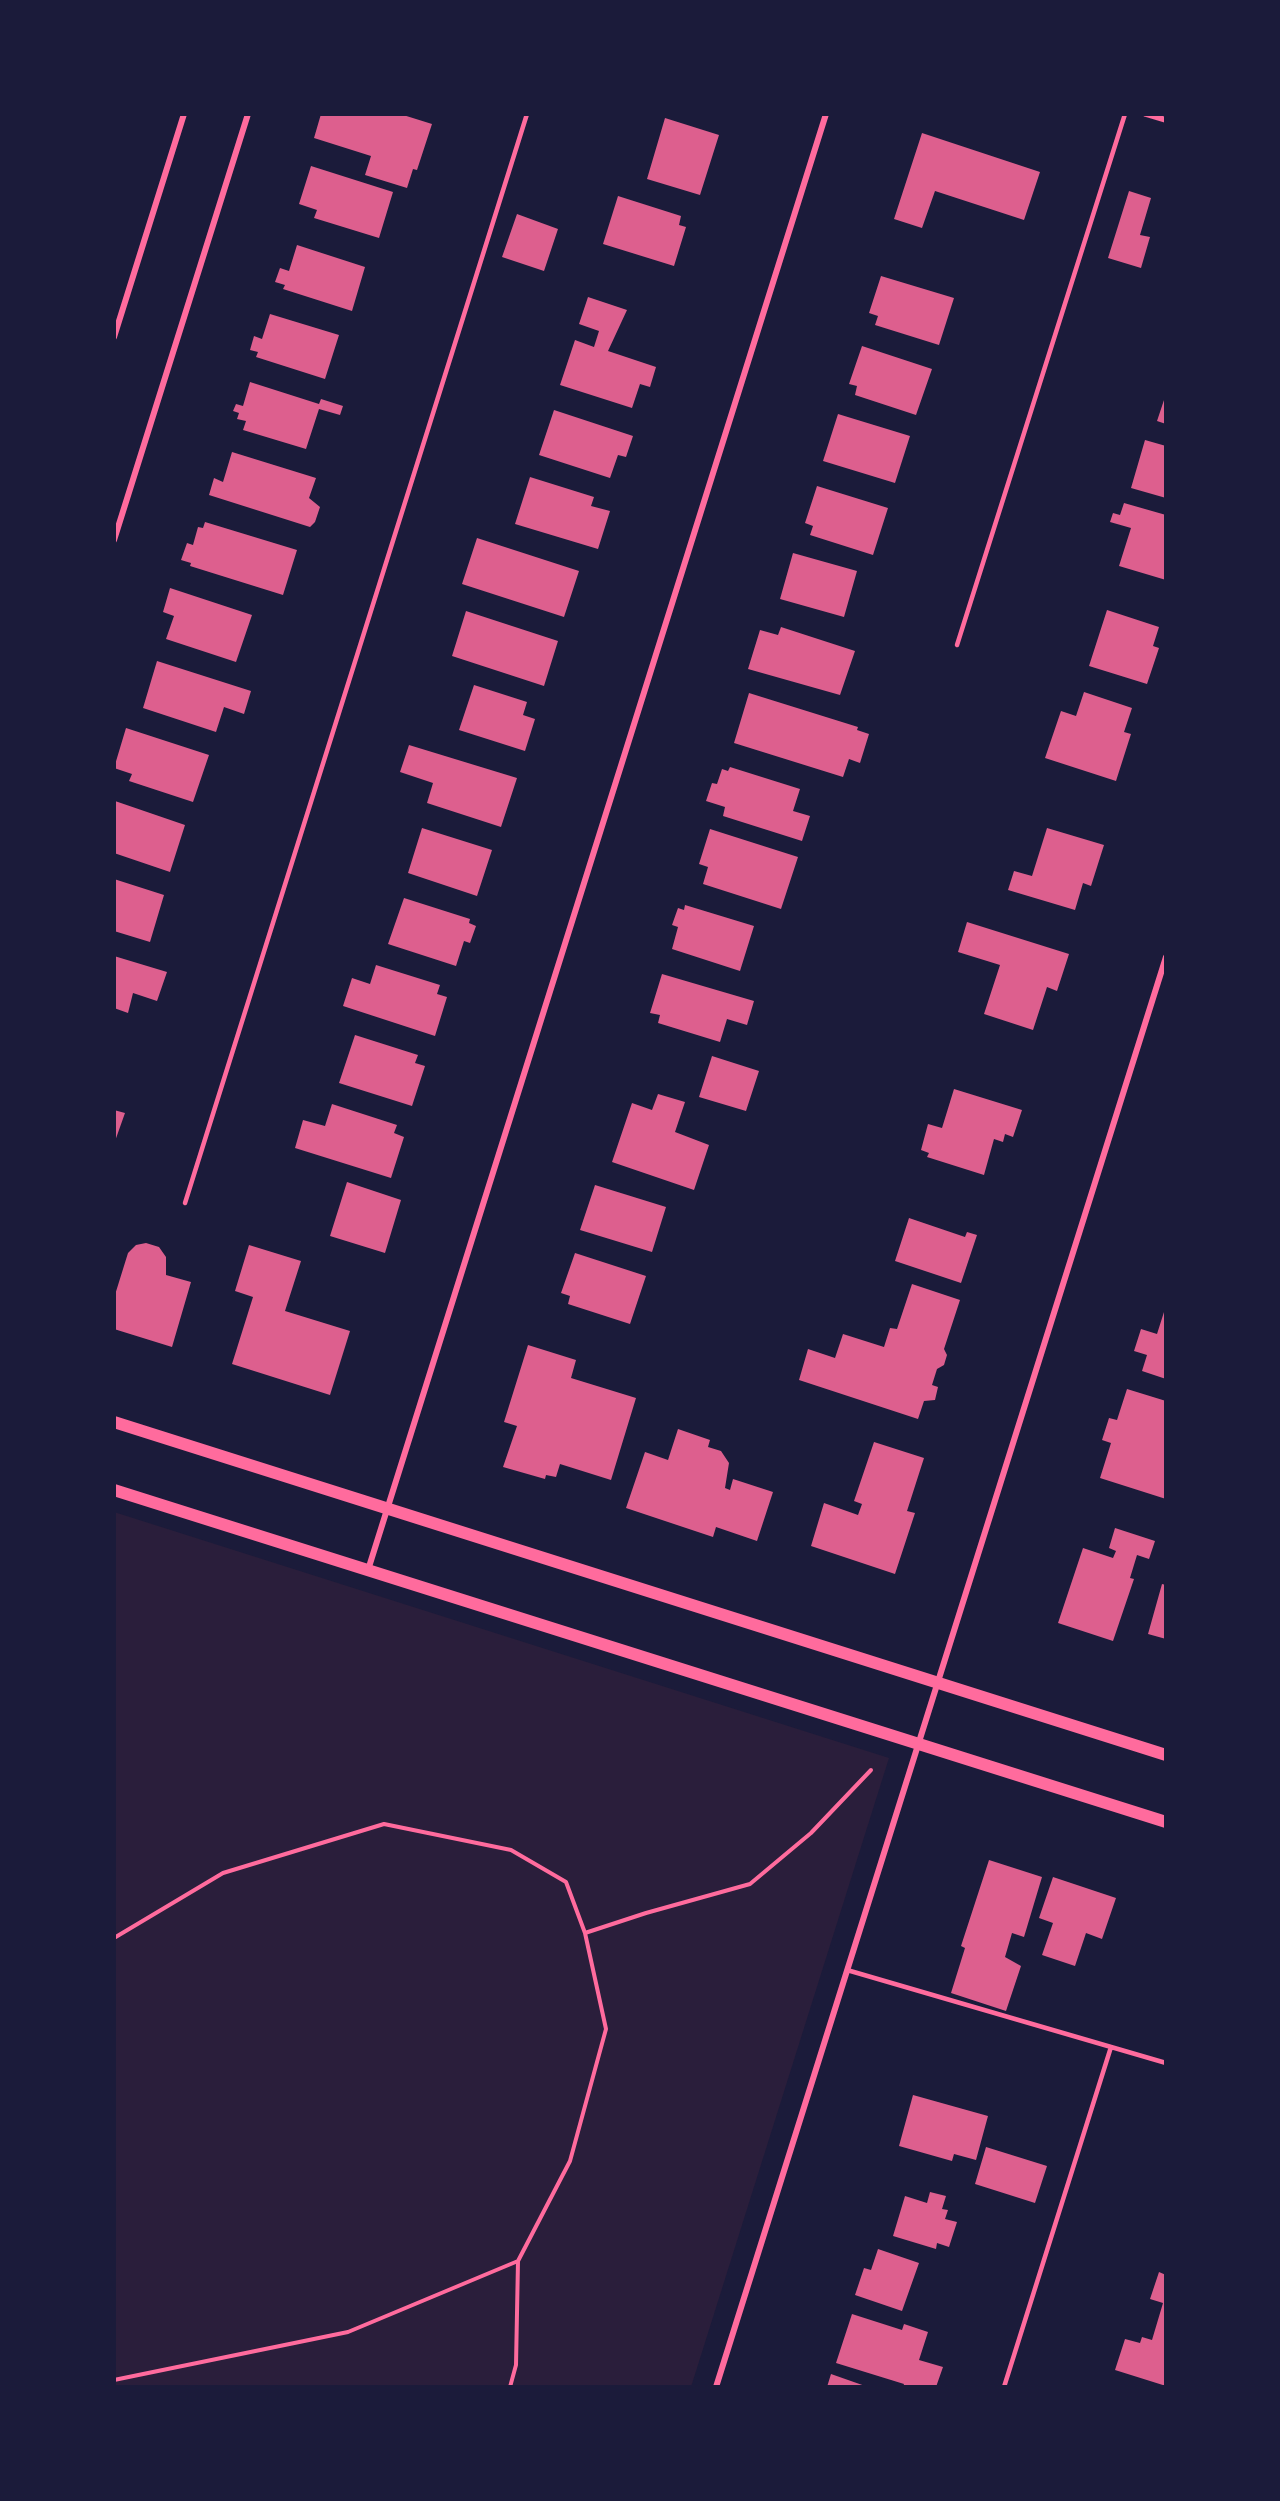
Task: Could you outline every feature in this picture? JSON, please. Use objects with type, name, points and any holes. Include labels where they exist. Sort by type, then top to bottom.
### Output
[{"type":"main road","points":[[114,1422],[1166,1755]]},
{"type":"main road","points":[[114,1490],[1166,1822]]},
{"type":"street","points":[[114,338],[184,114]]},
{"type":"street","points":[[114,540],[248,114]]},
{"type":"street","points":[[368,1571],[826,114]]},
{"type":"street","points":[[1146,114],[1166,120]]},
{"type":"street","points":[[716,2387],[1166,957]]},
{"type":"lane","points":[[185,1203],[527,114]]},
{"type":"lane","points":[[957,645],[1125,114]]},
{"type":"lane","points":[[847,1970],[1166,2063]]},
{"type":"lane","points":[[1004,2387],[1111,2047]]},
{"type":"path","points":[[585,1933],[646,1913],[750,1884],[811,1833],[871,1770]]},
{"type":"path","points":[[114,1938],[223,1873],[384,1824],[511,1850],[566,1882],[585,1933],[606,2030],[570,2161],[518,2261],[516,2365],[510,2387]]},
{"type":"path","points":[[114,2380],[348,2332],[518,2261]]},
{"type":"shaded area","points":[[114,1512],[889,1758],[691,2387],[114,2387]]},
{"type":"building","points":[[321,114],[400,114],[432,124],[417,170],[413,169],[407,188],[365,175],[371,156],[314,138]]},
{"type":"building","points":[[665,118],[719,135],[700,195],[647,179]]},
{"type":"building","points":[[922,133],[1040,172],[1024,220],[935,191],[922,228],[894,219]]},
{"type":"building","points":[[311,166],[393,192],[379,238],[314,218],[317,210],[299,204]]},
{"type":"building","points":[[1129,191],[1151,198],[1140,235],[1150,237],[1141,268],[1108,258]]},
{"type":"building","points":[[618,196],[681,216],[679,225],[686,227],[674,266],[603,244]]},
{"type":"building","points":[[517,214],[558,229],[544,271],[502,257]]},
{"type":"building","points":[[297,245],[365,267],[352,311],[283,289],[285,285],[275,282],[280,268],[289,271]]},
{"type":"building","points":[[881,276],[954,298],[939,345],[875,325],[878,316],[869,313]]},
{"type":"building","points":[[588,297],[627,310],[608,351],[656,367],[650,387],[640,384],[632,408],[560,385],[575,340],[594,347],[599,331],[579,324]]},
{"type":"building","points":[[270,314],[339,335],[325,379],[256,357],[258,352],[250,350],[254,336],[262,339]]},
{"type":"building","points":[[862,346],[932,369],[916,415],[855,395],[857,386],[849,384]]},
{"type":"building","points":[[250,382],[319,404],[321,399],[343,406],[340,415],[319,409],[306,449],[243,430],[246,421],[237,419],[239,413],[233,411],[236,404],[243,406]]},
{"type":"building","points":[[1166,394],[1166,424],[1157,421]]},
{"type":"building","points":[[554,410],[633,436],[626,457],[618,455],[610,478],[539,455]]},
{"type":"building","points":[[838,414],[910,436],[895,483],[823,461]]},
{"type":"building","points":[[1145,440],[1166,446],[1166,498],[1131,488]]},
{"type":"building","points":[[232,452],[316,478],[309,498],[320,507],[315,522],[310,527],[209,495],[214,478],[223,482]]},
{"type":"building","points":[[530,477],[594,497],[591,506],[610,511],[598,549],[515,524]]},
{"type":"building","points":[[817,486],[888,508],[873,555],[810,535],[813,526],[805,523]]},
{"type":"building","points":[[1124,503],[1166,515],[1166,580],[1119,566],[1131,528],[1110,522],[1113,513],[1120,515]]},
{"type":"building","points":[[205,522],[297,550],[283,595],[190,566],[191,563],[181,560],[187,543],[193,545],[198,527],[203,528]]},
{"type":"building","points":[[477,538],[579,571],[564,617],[462,584]]},
{"type":"building","points":[[793,553],[857,571],[844,617],[780,599]]},
{"type":"building","points":[[170,588],[252,615],[236,662],[166,639],[174,616],[163,612]]},
{"type":"building","points":[[1107,610],[1159,627],[1153,646],[1159,648],[1147,684],[1089,666]]},
{"type":"building","points":[[466,611],[558,641],[544,686],[452,656]]},
{"type":"building","points":[[781,627],[855,651],[840,695],[748,669],[760,630],[778,635]]},
{"type":"building","points":[[157,661],[251,691],[244,714],[224,707],[216,732],[143,708]]},
{"type":"building","points":[[474,685],[527,702],[523,715],[535,719],[525,751],[459,730]]},
{"type":"building","points":[[1084,692],[1132,708],[1124,732],[1131,734],[1116,781],[1045,758],[1061,711],[1076,716]]},
{"type":"building","points":[[749,693],[858,727],[857,730],[869,734],[860,763],[849,759],[843,777],[734,743]]},
{"type":"building","points":[[126,728],[209,755],[193,802],[129,781],[132,774],[114,768]]},
{"type":"building","points":[[409,745],[517,778],[501,827],[427,803],[433,783],[400,772]]},
{"type":"building","points":[[730,767],[800,789],[793,811],[810,816],[802,841],[723,816],[725,807],[706,801],[712,783],[717,784],[722,769],[728,771]]},
{"type":"building","points":[[115,801],[185,825],[170,872],[114,853]]},
{"type":"building","points":[[422,828],[492,850],[477,896],[408,873]]},
{"type":"building","points":[[1047,828],[1104,845],[1091,886],[1083,883],[1075,910],[1008,890],[1014,871],[1032,876]]},
{"type":"building","points":[[710,829],[798,857],[781,909],[703,884],[708,867],[699,864]]},
{"type":"building","points":[[114,879],[164,895],[150,942],[114,931]]},
{"type":"building","points":[[404,898],[470,919],[469,923],[476,926],[470,943],[464,941],[456,966],[388,944]]},
{"type":"building","points":[[685,905],[754,926],[740,971],[672,949],[678,927],[672,925],[678,908],[684,910]]},
{"type":"building","points":[[967,922],[1069,954],[1057,991],[1047,987],[1033,1030],[984,1014],[1000,965],[958,952]]},
{"type":"building","points":[[114,956],[167,972],[157,1001],[133,993],[128,1013],[114,1008]]},
{"type":"building","points":[[376,965],[440,985],[437,994],[447,997],[435,1036],[343,1006],[352,978],[370,984]]},
{"type":"building","points":[[662,974],[754,1001],[747,1025],[727,1019],[720,1042],[658,1023],[660,1015],[650,1013]]},
{"type":"building","points":[[355,1035],[418,1055],[415,1063],[425,1066],[412,1106],[339,1083]]},
{"type":"building","points":[[712,1056],[759,1071],[746,1111],[699,1097]]},
{"type":"building","points":[[954,1089],[1022,1110],[1013,1137],[1005,1134],[1003,1142],[994,1139],[984,1175],[927,1157],[929,1153],[921,1150],[928,1124],[942,1128]]},
{"type":"building","points":[[658,1094],[685,1102],[675,1132],[709,1145],[694,1190],[612,1162],[632,1103],[652,1110]]},
{"type":"building","points":[[332,1104],[397,1125],[394,1133],[404,1137],[391,1178],[295,1148],[303,1120],[325,1126]]},
{"type":"building","points":[[114,1110],[125,1113],[114,1144]]},
{"type":"building","points":[[347,1182],[401,1200],[385,1253],[330,1236]]},
{"type":"building","points":[[595,1185],[666,1207],[652,1252],[580,1230]]},
{"type":"building","points":[[909,1218],[965,1237],[967,1232],[977,1235],[961,1283],[895,1261]]},
{"type":"building","points":[[146,1243],[159,1247],[166,1257],[166,1275],[191,1282],[172,1347],[114,1329],[114,1298],[128,1253],[136,1245]]},
{"type":"building","points":[[249,1245],[301,1261],[285,1311],[350,1331],[330,1395],[232,1364],[253,1297],[235,1291]]},
{"type":"building","points":[[575,1253],[646,1276],[630,1324],[568,1304],[570,1296],[561,1293]]},
{"type":"building","points":[[912,1284],[960,1300],[944,1349],[947,1355],[944,1365],[937,1369],[932,1385],[938,1387],[935,1400],[924,1401],[918,1419],[799,1380],[808,1349],[835,1358],[843,1334],[884,1347],[890,1328],[897,1329]]},
{"type":"building","points":[[1164,1312],[1166,1313],[1166,1379],[1142,1371],[1147,1355],[1134,1351],[1141,1329],[1157,1334]]},
{"type":"building","points":[[528,1345],[576,1360],[571,1378],[636,1398],[611,1480],[560,1464],[556,1477],[546,1475],[545,1479],[503,1467],[517,1426],[504,1422]]},
{"type":"building","points":[[1127,1389],[1166,1401],[1166,1499],[1100,1478],[1111,1443],[1102,1440],[1109,1418],[1117,1420]]},
{"type":"building","points":[[678,1429],[710,1440],[708,1447],[721,1451],[729,1463],[725,1488],[730,1490],[733,1479],[773,1492],[757,1541],[716,1527],[713,1537],[626,1508],[645,1452],[668,1460]]},
{"type":"building","points":[[874,1442],[924,1458],[907,1511],[915,1513],[895,1574],[811,1546],[824,1503],[858,1515],[862,1504],[854,1501]]},
{"type":"building","points":[[1115,1528],[1155,1541],[1149,1559],[1137,1555],[1130,1578],[1134,1579],[1113,1641],[1058,1623],[1083,1548],[1113,1558],[1116,1551],[1109,1548]]},
{"type":"building","points":[[1162,1584],[1166,1585],[1166,1639],[1148,1634]]},
{"type":"building","points":[[989,1860],[1042,1877],[1024,1937],[1012,1933],[1005,1957],[1021,1966],[1006,2011],[951,1993],[965,1948],[961,1946]]},
{"type":"building","points":[[1053,1877],[1116,1898],[1102,1939],[1086,1933],[1075,1966],[1042,1955],[1053,1923],[1039,1918]]},
{"type":"building","points":[[913,2095],[988,2116],[976,2160],[954,2154],[952,2161],[899,2146]]},
{"type":"building","points":[[986,2147],[1047,2166],[1035,2203],[975,2184]]},
{"type":"building","points":[[930,2192],[946,2196],[942,2209],[948,2210],[945,2219],[957,2222],[949,2247],[937,2243],[936,2249],[893,2236],[905,2196],[927,2203]]},
{"type":"building","points":[[878,2249],[919,2263],[902,2311],[855,2295],[864,2268],[871,2270]]},
{"type":"building","points":[[1159,2272],[1166,2275],[1166,2386],[1115,2370],[1125,2339],[1140,2343],[1142,2337],[1152,2340],[1163,2303],[1150,2299]]},
{"type":"building","points":[[852,2314],[902,2330],[904,2324],[928,2332],[919,2360],[943,2367],[936,2387],[903,2387],[904,2384],[836,2363]]},
{"type":"building","points":[[831,2374],[868,2387],[827,2387]]}]
